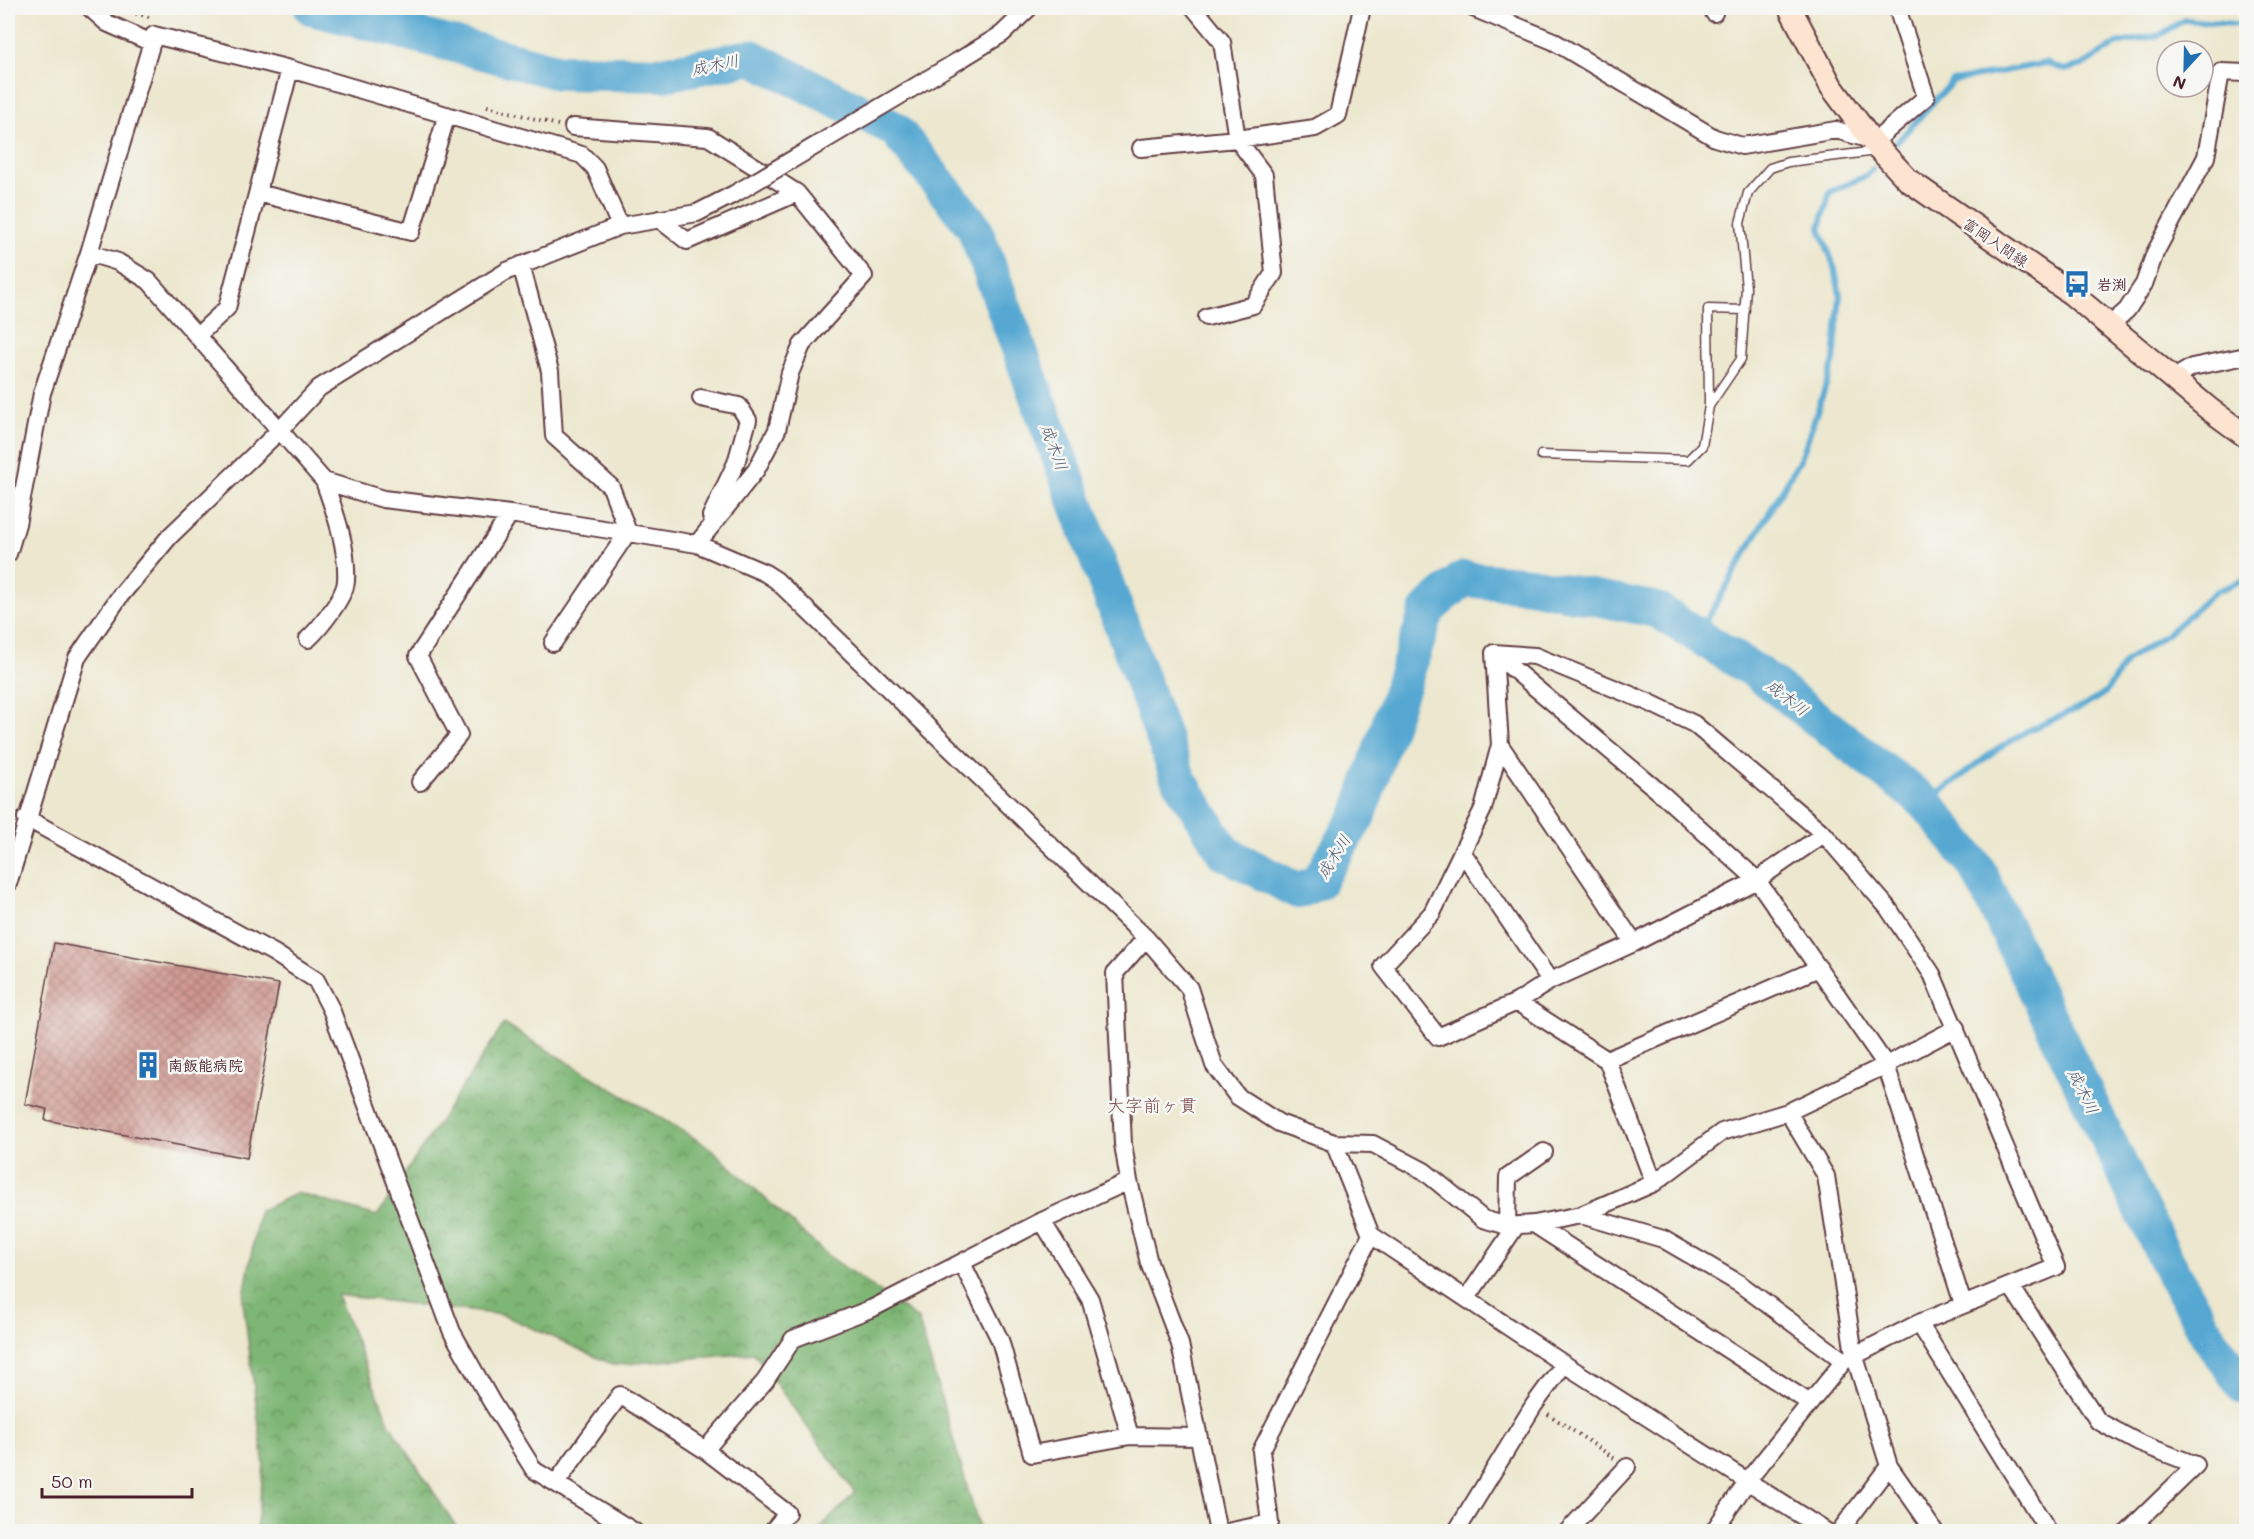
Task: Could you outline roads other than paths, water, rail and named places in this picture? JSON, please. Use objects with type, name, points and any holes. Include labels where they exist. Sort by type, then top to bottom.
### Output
[{"type":"main road","name":"富岡入間線","points":[[1790,8],[1831,86],[1876,145],[1908,180],[2072,294],[2247,436]]},
{"type":"street","points":[[90,8],[107,23],[152,44]]},
{"type":"street","points":[[8,884],[26,818],[77,658],[120,596],[170,536],[280,430],[318,388],[507,270],[620,226],[697,213],[736,193],[1002,34],[1029,8]]},
{"type":"street","points":[[1194,8],[1222,42],[1237,139],[1264,175],[1274,273],[1253,305],[1207,317]]},
{"type":"street","points":[[1141,147],[1237,139],[1315,128],[1338,115],[1362,8]]},
{"type":"street","points":[[1473,8],[1553,41],[1715,138],[1742,146],[1836,130],[1876,145],[1882,135],[1926,97],[1898,8]]},
{"type":"street","points":[[8,554],[17,524],[42,393],[88,253],[154,35],[290,69],[582,155],[595,168],[620,226]]},
{"type":"street","points":[[197,336],[227,308],[290,69]]},
{"type":"street","points":[[2110,325],[2127,310],[2144,284],[2155,253],[2206,157],[2221,72],[2247,73]]},
{"type":"street","points":[[258,193],[411,232],[447,115]]},
{"type":"street","points":[[573,127],[708,137],[797,193],[864,276],[802,345],[790,374],[777,430],[756,470],[697,544]]},
{"type":"street","points":[[659,219],[687,241],[797,193]]},
{"type":"street","points":[[88,253],[118,262],[148,281],[324,480],[339,523],[346,583],[322,626],[308,639]]},
{"type":"street","points":[[521,265],[550,371],[554,436],[611,487],[628,532]]},
{"type":"street","points":[[2174,378],[2192,367],[2247,356]]},
{"type":"street","points":[[697,544],[736,463],[748,420],[739,406],[701,398]]},
{"type":"street","points":[[324,480],[383,499],[510,514],[697,544],[765,573],[776,580],[1146,938],[1189,988],[1214,1065],[1237,1096],[1279,1123],[1334,1143],[1373,1144],[1424,1171],[1483,1218],[1512,1226],[1581,1215],[1654,1182],[1722,1132],[1788,1112],[1956,1028]]},
{"type":"street","points":[[420,782],[459,735],[418,656],[510,514]]},
{"type":"street","points":[[553,643],[628,532]]},
{"type":"street","points":[[1494,653],[1500,745],[1483,809],[1432,913],[1383,966],[1438,1037],[1517,1002],[1550,981],[1634,943],[1757,880],[1824,834]]},
{"type":"street","points":[[1494,653],[1535,656],[1648,702],[1694,724],[1824,834],[1888,908],[1932,974],[2055,1268],[1919,1323],[1849,1357],[1748,1480],[1713,1532]]},
{"type":"street","points":[[1494,653],[1663,795],[1757,880],[1886,1065],[1963,1304]]},
{"type":"street","points":[[1500,745],[1634,943]]},
{"type":"street","points":[[26,818],[274,954],[316,980],[331,1009],[452,1332],[534,1470],[627,1530]]},
{"type":"street","points":[[1463,853],[1550,981]]},
{"type":"street","points":[[1146,938],[1115,973],[1123,1144],[1129,1181],[1149,1263],[1180,1344],[1218,1532]]},
{"type":"street","points":[[1607,1060],[1819,968]]},
{"type":"street","points":[[1517,1002],[1607,1060],[1654,1182]]},
{"type":"street","points":[[1788,1112],[1826,1176],[1849,1357],[1889,1466],[1935,1532]]},
{"type":"street","points":[[1334,1143],[1371,1235],[1564,1364],[1827,1532]]},
{"type":"street","points":[[1467,1298],[1512,1226],[1508,1177],[1544,1152]]},
{"type":"street","points":[[705,1450],[765,1382],[793,1339],[873,1308],[1042,1221],[1129,1181]]},
{"type":"street","points":[[1581,1215],[1663,1239],[1740,1284],[1849,1357]]},
{"type":"street","points":[[1042,1221],[1090,1299],[1130,1436]]},
{"type":"street","points":[[1534,1224],[1810,1403]]},
{"type":"street","points":[[1227,1532],[1270,1523],[1261,1451],[1371,1235]]},
{"type":"street","points":[[962,1263],[1000,1340],[1032,1454],[1130,1436],[1199,1437]]},
{"type":"street","points":[[2011,1286],[2098,1422],[2139,1443],[2196,1465],[2127,1532]]},
{"type":"street","points":[[1919,1323],[2049,1532]]},
{"type":"street","points":[[1456,1532],[1534,1405],[1564,1364]]},
{"type":"street","points":[[556,1483],[620,1395],[705,1450],[787,1513],[772,1532]]},
{"type":"street","points":[[1839,1532],[1889,1466]]},
{"type":"street","points":[[1567,1532],[1627,1467]]},
{"type":"lane","points":[[1709,406],[1741,359],[1746,288],[1740,223],[1743,206],[1757,181],[1770,168],[1788,162],[1876,145]]},
{"type":"lane","points":[[1541,455],[1688,460],[1702,446],[1709,406],[1708,309],[1744,310]]},
{"type":"waterway","name":"成木川","points":[[312,8],[559,72],[663,74],[751,57],[895,129],[974,227],[1179,780],[1225,853],[1298,891],[1318,882],[1359,814],[1428,609],[1463,579],[1530,585],[1657,610],[1756,672],[1926,803],[1977,868],[2166,1260],[2211,1341],[2246,1389]]},
{"type":"waterway","points":[[1897,142],[1953,81],[2046,63],[2064,70],[2083,65],[2116,44],[2160,35],[2184,20],[2235,24],[2246,30]]},
{"type":"waterway","points":[[1698,635],[1802,456],[1834,361],[1840,295],[1835,269],[1820,228],[1830,192],[1866,176],[1873,169]]},
{"type":"waterway","points":[[1926,803],[1993,752],[2027,731],[2086,705],[2106,692],[2126,661],[2167,634],[2215,592],[2246,579]]},
{"type":"place","name":"岩渕","points":[[2077,284]]},
{"type":"place","name":"南飯能病院","points":[[148,1065]]},
{"type":"district","name":"大字前ヶ貫","points":[[1152,1105]]}]
